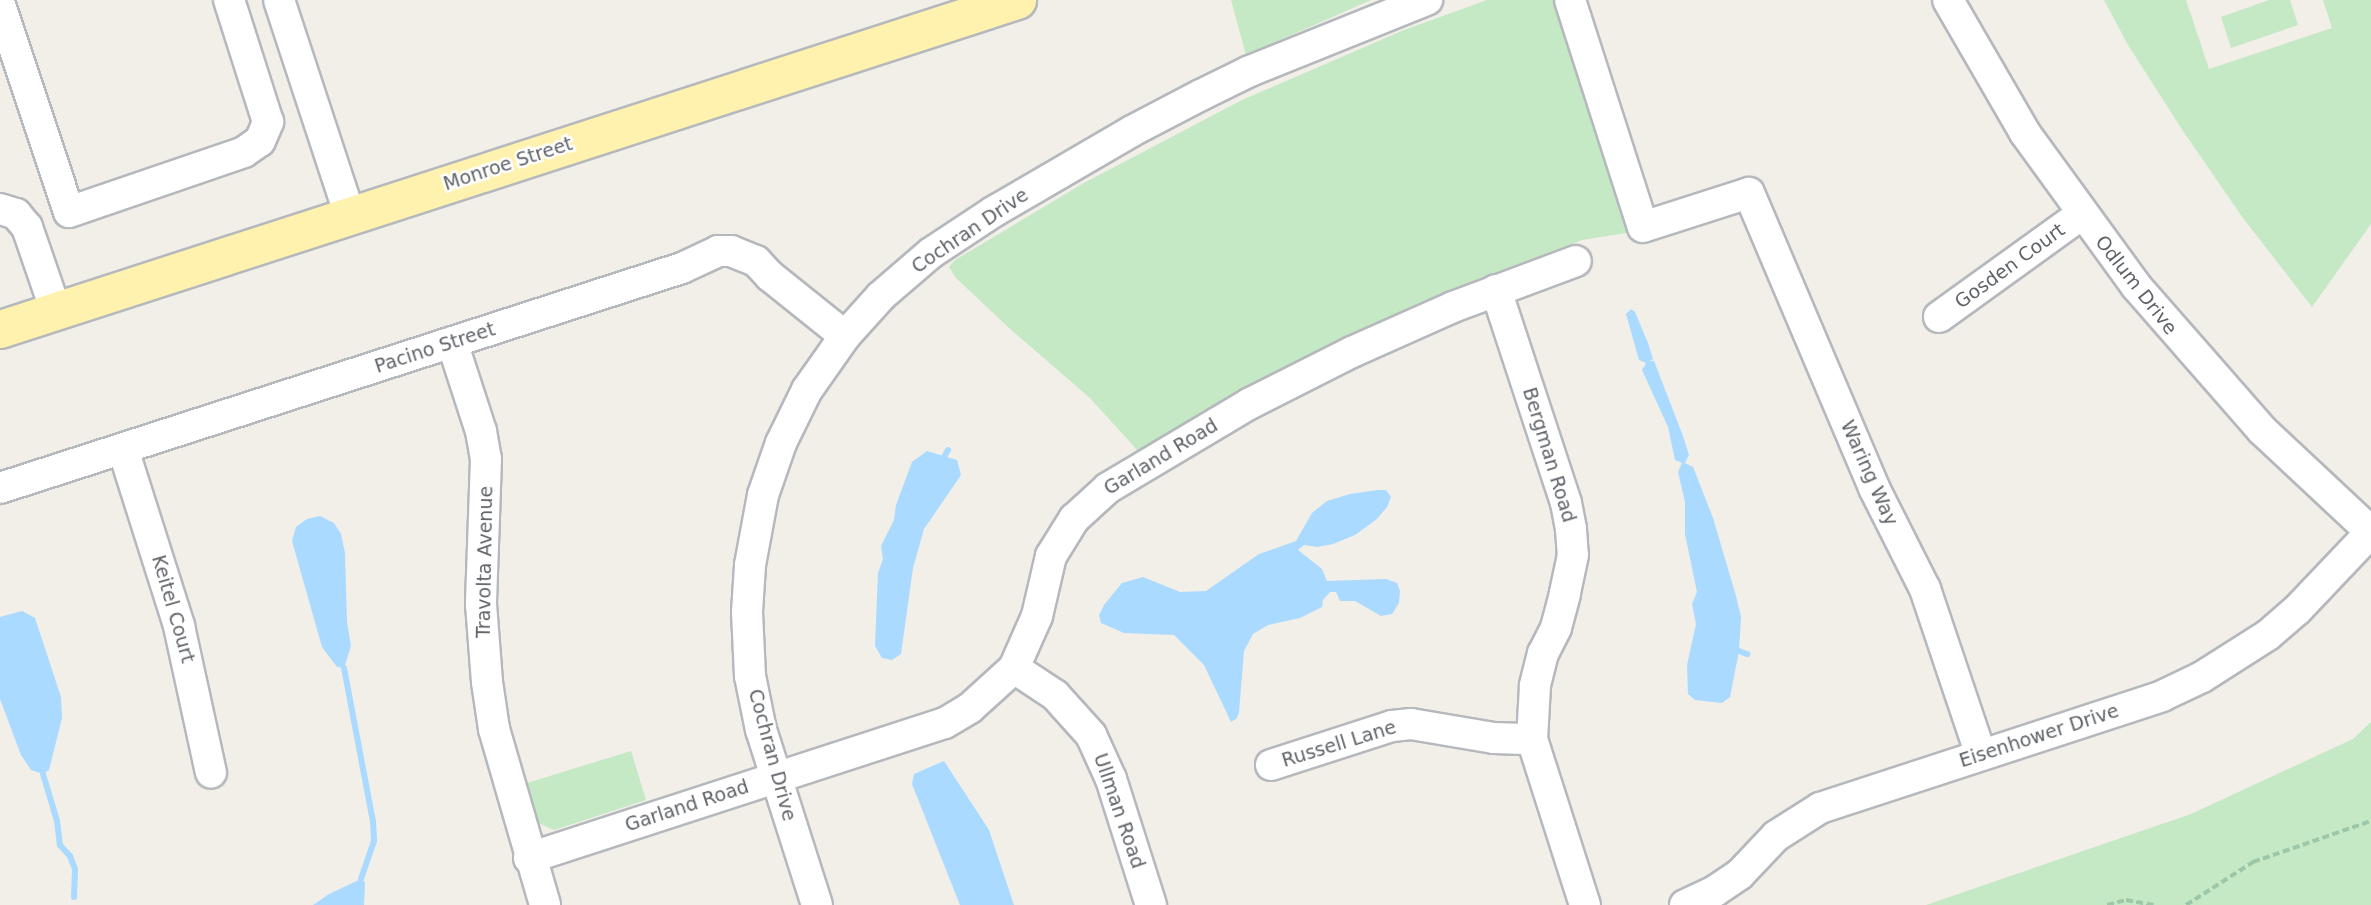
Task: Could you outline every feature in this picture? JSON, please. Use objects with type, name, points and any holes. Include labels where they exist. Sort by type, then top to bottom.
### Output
[{"type":"main road","name":"Monroe Street","points":[[0,329],[349,216],[945,11],[1017,0]]},
{"type":"street","points":[[0,5],[69,212],[244,152],[260,141],[268,122],[231,4],[261,0]]},
{"type":"street","points":[[279,0],[349,216]]},
{"type":"street","name":"Cochran Drive","points":[[817,905],[761,730],[750,676],[747,612],[750,565],[763,495],[781,443],[807,390],[845,336],[880,296],[931,253],[1064,169],[1250,71],[1427,0]]},
{"type":"street","name":"Waring Way","points":[[1570,0],[1643,227],[1749,193],[1874,488],[1924,589],[1981,755]]},
{"type":"street","name":"Odlum Drive","points":[[1948,0],[1998,90],[2082,214],[2136,286],[2218,383],[2302,468],[2371,532]]},
{"type":"street","points":[[0,209],[16,214],[27,227],[56,311]]},
{"type":"street","name":"Gosden Court","points":[[1939,317],[2082,214]]},
{"type":"street","name":"Pacino Street","points":[[0,488],[682,268],[718,251],[731,251],[756,261],[770,276],[845,336]]},
{"type":"street","name":"Garland Road","points":[[529,858],[945,723],[970,708],[1014,668],[1037,616],[1051,556],[1073,519],[1108,488],[1249,404],[1352,352],[1496,290],[1576,261]]},
{"type":"street","name":"Bergman Road","points":[[1496,290],[1566,503],[1572,529],[1573,555],[1565,594],[1556,628],[1543,653],[1535,686],[1532,740],[1585,905]]},
{"type":"street","name":"Travolta Avenue","points":[[452,342],[481,431],[486,459],[481,604],[486,682],[505,774],[545,905]]},
{"type":"street","name":"Keitel Court","points":[[124,449],[179,626],[211,773]]},
{"type":"street","name":"Eisenhower Drive","points":[[1685,905],[1723,886],[1740,874],[1776,836],[1820,808],[2162,696],[2236,657],[2297,610],[2371,532]]},
{"type":"street","name":"Ullman Road","points":[[1014,668],[1055,695],[1091,735],[1111,779],[1151,905]]},
{"type":"street","name":"Russell Lane","points":[[1271,765],[1392,726],[1411,723],[1494,738],[1532,740]]},
{"type":"path","points":[[2186,905],[2253,862],[2371,821]]},
{"type":"path","points":[[2107,905],[2126,900],[2154,905]]},
{"type":"green space","points":[[1231,0],[1371,0],[1246,55]]},
{"type":"green space","points":[[1487,0],[1561,0],[1638,231],[1582,240],[1449,290],[1285,368],[1139,452],[1090,398],[1008,327],[956,278],[949,267],[955,260],[1084,183],[1242,100],[1404,30]]},
{"type":"green space","points":[[2104,0],[2186,0],[2209,69],[2332,28],[2323,0],[2371,0],[2371,224],[2312,307],[2243,218],[2183,131],[2128,45]]},
{"type":"green space","points":[[2269,0],[2290,0],[2298,25],[2231,48],[2221,17]]},
{"type":"green space","points":[[2371,722],[2371,905],[1926,905],[2191,814],[2353,739]]},
{"type":"green space","points":[[631,751],[646,800],[554,830],[538,823],[527,783]]},
{"type":"water","points":[[1631,309],[1635,312],[1648,343],[1653,359],[1650,361],[1654,361],[1683,436],[1689,455],[1685,463],[1693,467],[1713,518],[1741,617],[1739,651],[1730,697],[1722,703],[1695,700],[1688,694],[1687,665],[1696,624],[1692,604],[1697,592],[1685,534],[1685,502],[1678,472],[1682,463],[1675,460],[1668,427],[1642,370],[1646,363],[1639,360],[1626,314]]},
{"type":"water","points":[[927,451],[957,460],[961,475],[924,529],[913,568],[901,654],[892,660],[882,658],[875,646],[878,573],[883,559],[881,546],[894,520],[896,505],[912,462]]},
{"type":"water","points":[[1386,490],[1391,497],[1377,519],[1355,535],[1333,544],[1317,547],[1304,545],[1298,550],[1322,569],[1327,581],[1386,579],[1397,583],[1400,591],[1399,603],[1392,614],[1381,616],[1355,601],[1340,601],[1336,592],[1330,592],[1323,600],[1322,607],[1300,618],[1268,625],[1253,634],[1244,651],[1239,712],[1237,718],[1231,722],[1204,665],[1174,635],[1124,633],[1101,623],[1099,615],[1104,605],[1122,583],[1143,577],[1180,592],[1206,591],[1259,554],[1296,541],[1312,513],[1327,501]]},
{"type":"water","points":[[320,516],[334,523],[341,534],[345,553],[347,622],[351,646],[344,668],[337,667],[322,647],[292,541],[296,527],[307,519]]},
{"type":"water","points":[[22,611],[35,618],[61,697],[62,718],[49,770],[43,774],[31,770],[21,755],[0,699],[0,617]]},
{"type":"water","points":[[944,761],[989,830],[1014,905],[960,905],[912,784],[914,774]]},
{"type":"water","points":[[361,879],[365,882],[364,905],[313,905],[329,894]]},
{"type":"waterway","points":[[944,457],[948,450]]},
{"type":"waterway","points":[[1739,651],[1747,654]]},
{"type":"waterway","points":[[344,668],[373,821],[374,841],[361,879]]},
{"type":"waterway","points":[[43,774],[57,821],[60,845],[70,856],[75,869],[74,897]]}]
